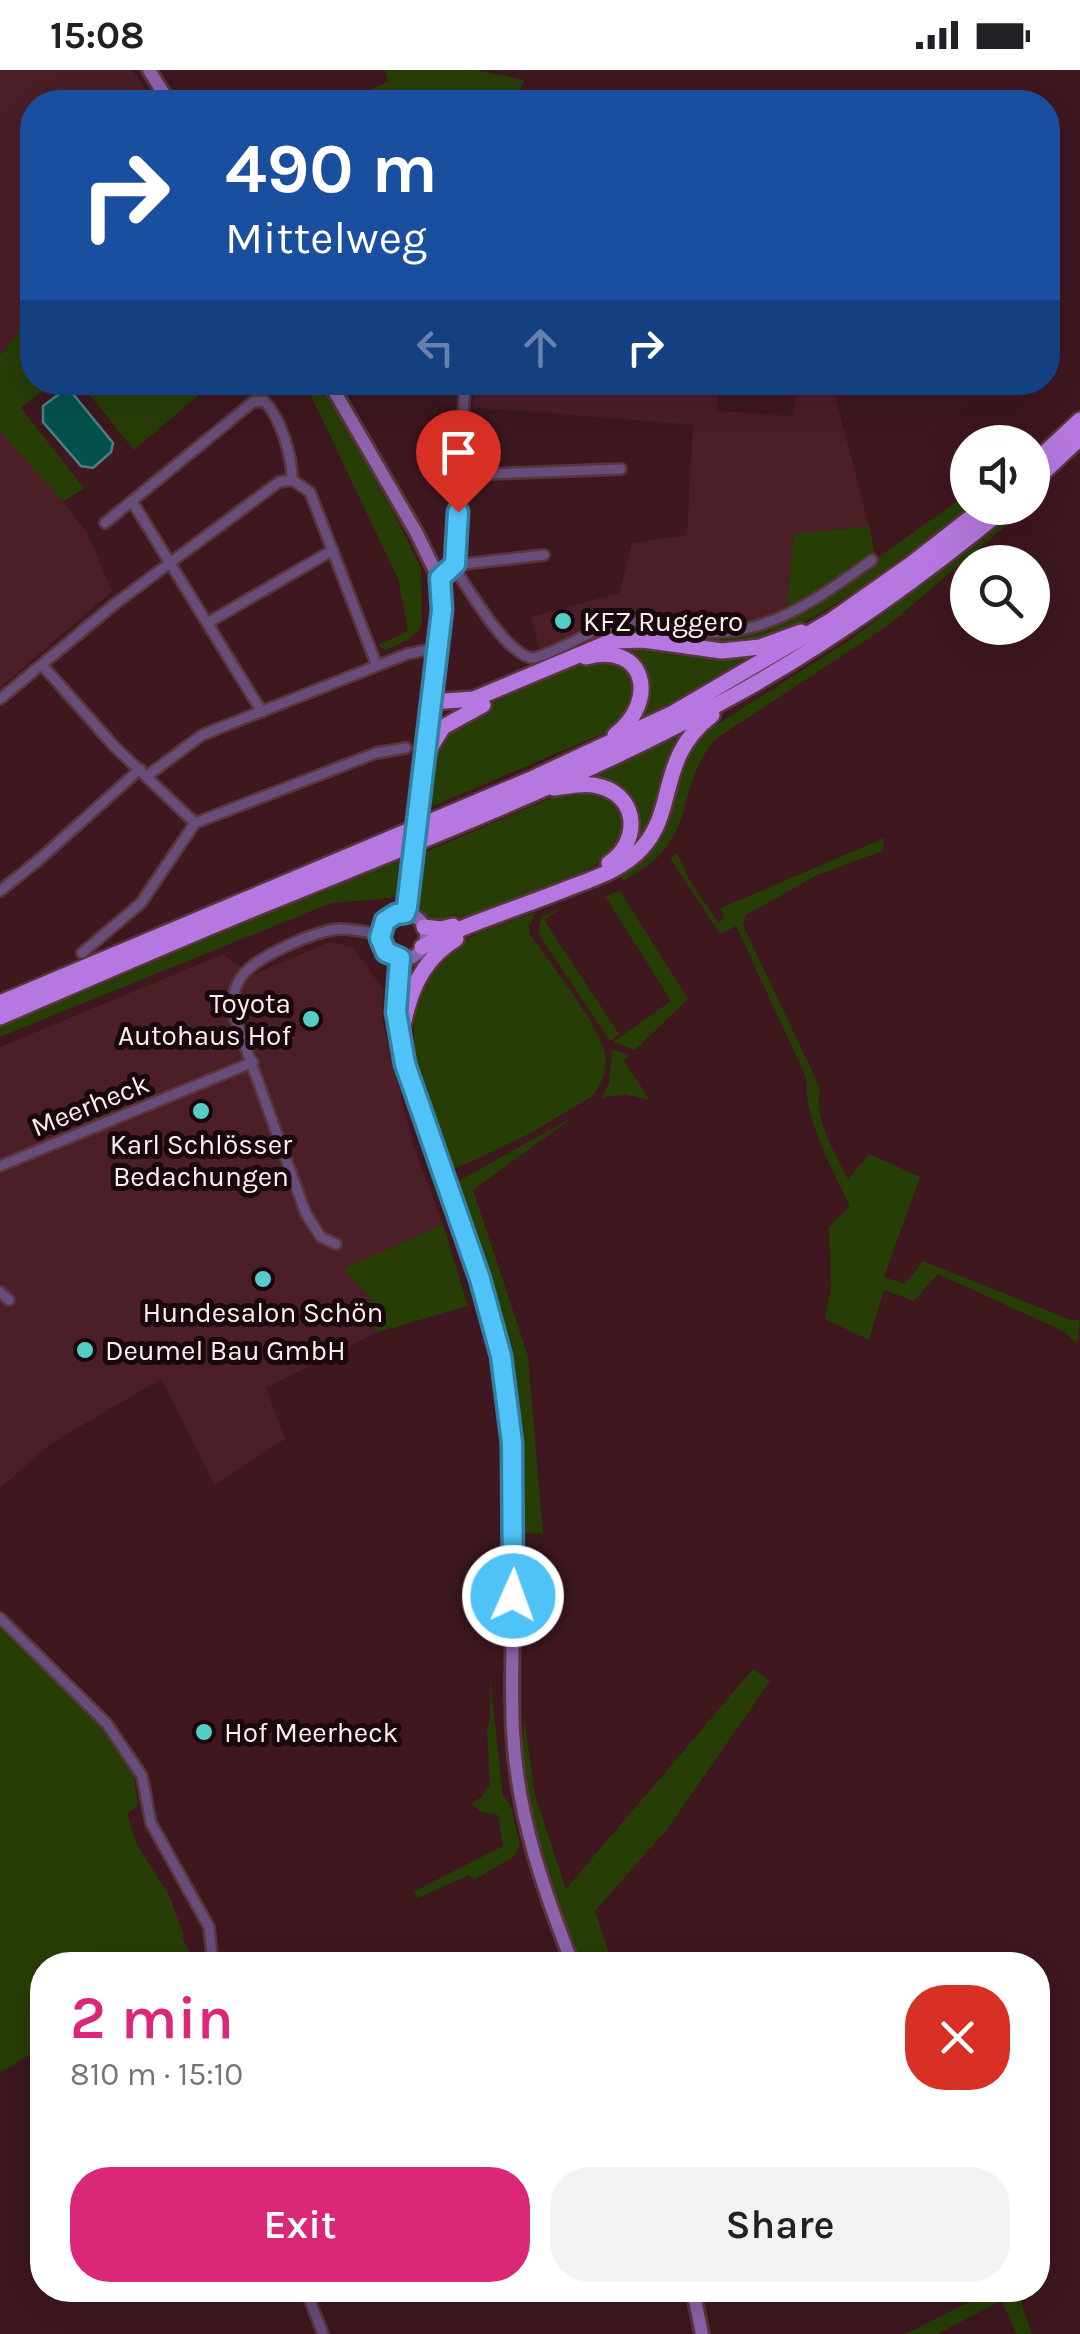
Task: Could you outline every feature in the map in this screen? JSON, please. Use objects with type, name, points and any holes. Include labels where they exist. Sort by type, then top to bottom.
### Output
[{"type":"highway","points":[[1050,448],[1080,420]]},
{"type":"highway","points":[[1050,466],[1080,438]]},
{"type":"highway","points":[[0,1003],[592,753],[735,679],[832,620],[961,525]]},
{"type":"highway","points":[[422,947],[593,879],[635,855],[656,826],[682,746],[703,722],[744,690],[889,597],[983,525]]},
{"type":"highway","points":[[430,708],[474,699],[612,641],[643,640],[722,652],[748,649],[832,620]]},
{"type":"highway","points":[[425,756],[440,730],[455,718],[588,657],[616,656],[638,672],[642,700],[632,720],[592,753]]},
{"type":"highway","points":[[0,1017],[535,792],[744,690]]},
{"type":"highway","points":[[430,708],[455,718]]},
{"type":"highway","points":[[424,928],[448,928],[582,877],[616,858],[627,844],[632,828],[630,813],[623,800],[611,791],[587,785],[535,792]]},
{"type":"highway","points":[[400,1039],[408,1003],[422,970],[443,948],[484,921]]},
{"type":"main road","points":[[337,395],[440,578],[442,610],[405,913]]},
{"type":"main road","points":[[405,913],[417,918],[424,928],[422,947],[412,956],[400,958],[383,948],[380,934],[388,918],[405,913]]},
{"type":"main road","points":[[400,958],[396,1012],[400,1039],[428,1134],[480,1279],[501,1356],[512,1443],[513,1734],[519,1790],[529,1844],[568,1952]]},
{"type":"main road","points":[[695,2302],[702,2334]]},
{"type":"street","points":[[464,395],[454,566],[506,641],[524,658],[534,658],[620,622],[643,621],[730,633],[768,623],[790,614],[872,560]]},
{"type":"street","points":[[105,523],[253,402],[264,402],[273,410],[292,468],[292,480]]},
{"type":"street","points":[[460,475],[621,469]]},
{"type":"street","points":[[0,699],[170,562],[279,482],[292,480],[310,492],[377,666]]},
{"type":"street","points":[[133,503],[262,712]]},
{"type":"street","points":[[209,622],[333,550]]},
{"type":"street","points":[[440,578],[454,566],[544,555]]},
{"type":"street","points":[[0,891],[144,772],[202,735],[407,654],[438,648]]},
{"type":"street","points":[[42,664],[115,747],[196,823]]},
{"type":"street","points":[[82,953],[141,903],[196,823],[376,752],[406,748]]},
{"type":"street","points":[[336,1244],[321,1236],[306,1214],[235,1018],[233,998],[240,979],[254,963],[325,932],[338,929],[380,934]]},
{"type":"street","name":"Meerheck","points":[[0,1166],[253,1062]]},
{"type":"street","points":[[0,1292],[9,1300]]},
{"type":"street","points":[[0,1618],[106,1724],[142,1776],[151,1822],[209,1928],[212,1952]]},
{"type":"street","points":[[311,2302],[323,2334]]},
{"type":"shaded area","points":[[0,70],[132,70],[146,90],[20,90],[20,330],[0,356]]},
{"type":"shaded area","points":[[474,395],[718,395],[716,411],[792,416],[796,395],[835,395],[869,526],[793,534],[787,612],[729,631],[682,624],[541,654],[531,617],[619,593],[632,543],[687,535],[693,425],[473,407]]},
{"type":"shaded area","points":[[0,431],[41,473],[88,534],[112,591],[0,688]]},
{"type":"shaded area","points":[[330,942],[353,947],[383,989],[382,1019],[413,1145],[443,1224],[344,1269],[372,1300],[375,1333],[266,1388],[285,1439],[215,1485],[161,1379],[52,1443],[0,1488],[0,1047],[223,954],[252,975]]},
{"type":"green space","points":[[385,70],[476,70],[524,80],[520,90],[368,90],[388,82]]},
{"type":"green space","points":[[20,330],[20,395],[37,395],[21,408],[84,488],[63,502],[0,431],[0,356]]},
{"type":"green space","points":[[90,395],[199,395],[134,450]]},
{"type":"green space","points":[[311,395],[327,395],[421,569],[422,625],[406,640],[385,650],[378,645],[408,631],[398,579]]},
{"type":"green space","points":[[950,506],[950,524],[836,604],[779,634],[739,645],[646,635],[529,670],[541,654],[612,621],[729,631],[787,612],[793,534],[869,526],[876,559]]},
{"type":"green space","points":[[996,525],[1007,525],[983,545],[971,545]]},
{"type":"green space","points":[[950,562],[950,573],[886,627],[717,738],[699,765],[675,834],[657,857],[623,881],[620,873],[673,788],[688,751],[700,735],[853,638]]},
{"type":"green space","points":[[623,645],[762,653],[638,720],[647,694],[609,648]]},
{"type":"green space","points":[[614,660],[630,672],[636,693],[619,725],[426,809],[429,772],[437,744],[466,715],[584,661]]},
{"type":"green space","points":[[684,734],[668,763],[648,825],[629,851],[638,818],[586,780]]},
{"type":"green space","points":[[578,791],[604,796],[624,812],[624,836],[599,863],[524,897],[446,925],[425,917],[415,894],[421,854],[558,795]]},
{"type":"green space","points":[[884,838],[883,851],[819,874],[746,915],[743,925],[820,1088],[822,1123],[848,1179],[869,1154],[920,1177],[884,1277],[905,1284],[923,1261],[1071,1320],[1080,1320],[1077,1344],[1065,1332],[938,1274],[914,1301],[884,1290],[869,1340],[825,1319],[831,1288],[829,1227],[850,1206],[814,1127],[806,1077],[736,926],[720,934],[670,858],[677,853],[690,881],[718,922],[724,919],[721,908]]},
{"type":"green space","points":[[402,860],[400,897],[331,903],[0,1037],[0,1023],[306,895]]},
{"type":"green space","points":[[620,891],[688,999],[635,1050],[613,1042],[671,1001],[605,896]]},
{"type":"green space","points":[[560,909],[544,920],[619,1034],[610,1041],[538,933],[541,917]]},
{"type":"green space","points":[[536,912],[529,926],[530,934],[601,1041],[606,1066],[603,1077],[591,1097],[529,1134],[457,1168],[447,1162],[420,1077],[414,1019],[420,992],[433,967],[456,946]]},
{"type":"green space","points":[[612,1050],[630,1055],[624,1061],[650,1100],[625,1094],[601,1098],[609,1084]]},
{"type":"green space","points":[[575,1116],[473,1190],[528,1356],[543,1534],[524,1533],[523,1440],[511,1359],[490,1282],[455,1183]]},
{"type":"green space","points":[[443,1224],[468,1306],[375,1333],[372,1300],[344,1269]]},
{"type":"green space","points":[[0,1625],[111,1735],[132,1765],[138,1805],[127,1814],[137,1845],[169,1895],[190,1952],[30,1952],[30,2054],[0,2073]]},
{"type":"green space","points":[[753,1669],[770,1681],[668,1828],[595,1911],[609,1952],[576,1952],[547,1875],[525,1781],[524,1717],[535,1795],[566,1889]]},
{"type":"green space","points":[[490,1679],[503,1796],[511,1806],[520,1846],[513,1857],[474,1880],[469,1875],[418,1898],[413,1892],[503,1846],[498,1815],[481,1812],[471,1803],[482,1797],[490,1784]]},
{"type":"green space","points":[[969,2302],[999,2302],[937,2334],[905,2334]]},
{"type":"green space","points":[[1001,2302],[1021,2302],[1032,2334],[1017,2334]]},
{"type":"water","points":[[58,395],[74,395],[113,443],[111,452],[93,468],[81,466],[43,422],[43,406]]},
{"type":"place","name":"KFZ Ruggero","points":[[563,621]]},
{"type":"place","name":"Toyota Autohaus Hof","points":[[311,1019]]},
{"type":"place","name":"Karl Schlösser Bedachungen","points":[[201,1111]]},
{"type":"place","name":"Hundesalon Schön","points":[[263,1279]]},
{"type":"place","name":"Deumel Bau GmbH","points":[[85,1350]]},
{"type":"place","name":"Hof Meerheck","points":[[204,1732]]},
{"type":"route","points":[[458,512],[454,568],[440,578],[442,610],[407,907],[405,913],[385,921],[380,938],[386,952],[400,958],[396,1012],[405,1064],[480,1279],[501,1356],[512,1443],[513,1596]]}]
